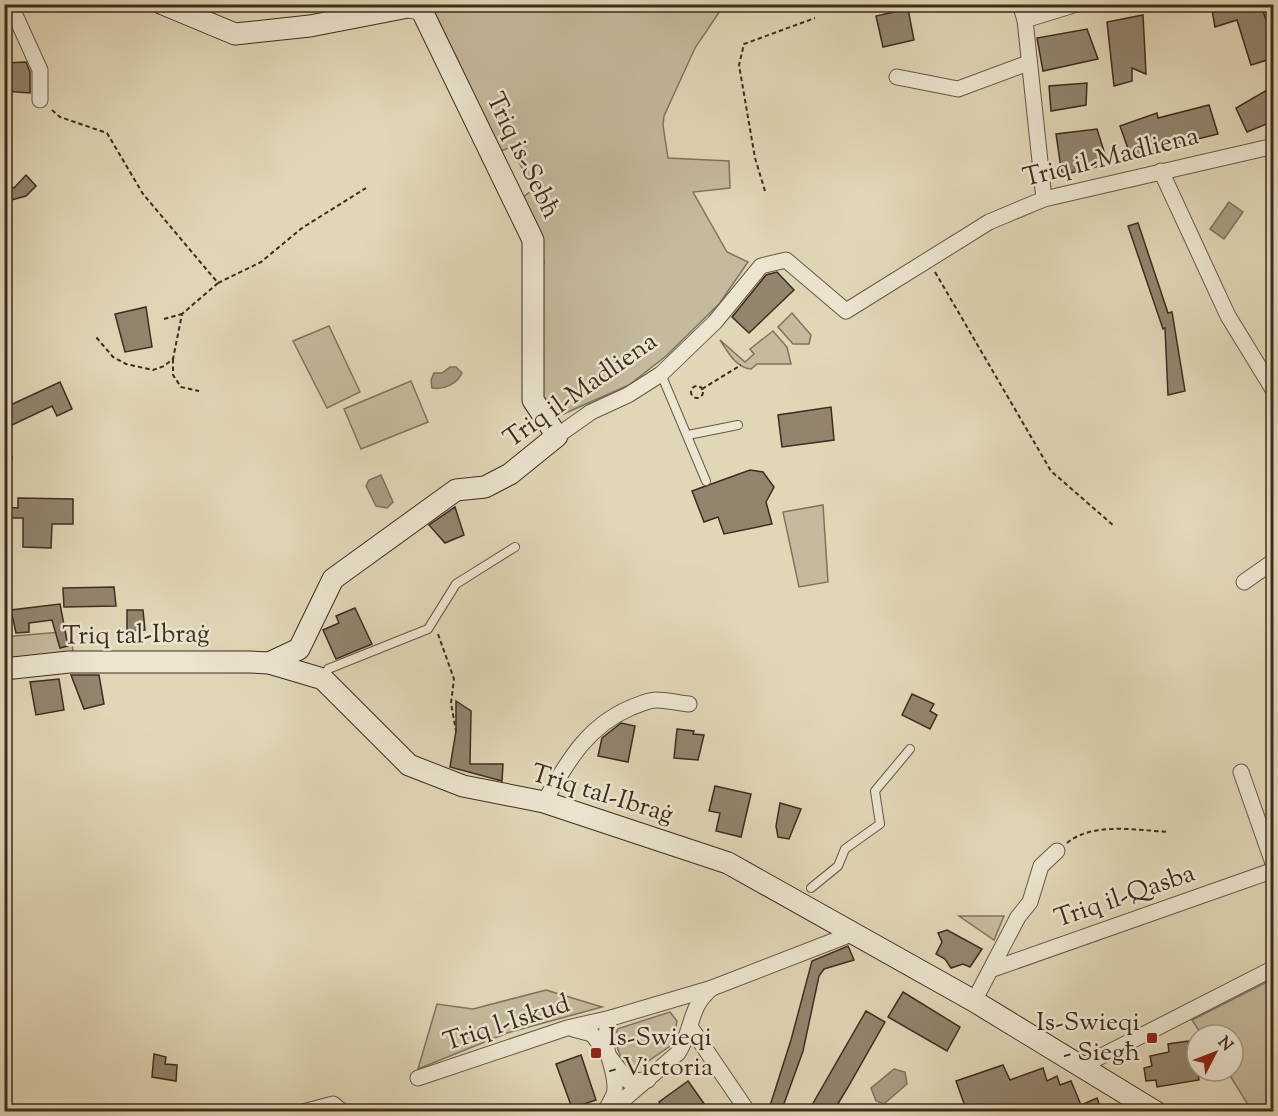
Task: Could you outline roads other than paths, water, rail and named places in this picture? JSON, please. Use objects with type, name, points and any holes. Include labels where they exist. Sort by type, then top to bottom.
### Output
[{"type":"main road","name":"Triq is-Sebħ","points":[[163,4],[235,34],[310,27],[408,7],[421,9],[533,240],[532,400],[556,436]]},
{"type":"main road","name":"Triq il-Madliena","points":[[299,649],[333,579],[456,490],[485,487],[510,474],[556,436]]},
{"type":"main road","points":[[269,663],[299,649],[323,679]]},
{"type":"main road","name":"Triq tal-Ibraġ","points":[[4,669],[80,661],[269,663],[323,679],[410,765],[463,786],[544,802],[728,863],[974,1001],[1156,1112]]},
{"type":"street","points":[[10,4],[40,70],[40,100]]},
{"type":"street","points":[[1020,4],[1025,20],[1044,199]]},
{"type":"street","points":[[1025,20],[1077,4]]},
{"type":"street","points":[[897,77],[958,89],[1028,63]]},
{"type":"street","name":"Triq il-Madliena","points":[[556,436],[591,412],[628,395],[661,374],[714,322],[761,266],[786,260],[846,311],[989,222],[1044,199],[1274,146]]},
{"type":"street","points":[[1161,171],[1228,316],[1274,391]]},
{"type":"street","points":[[1244,582],[1274,561]]},
{"type":"street","points":[[544,802],[568,761],[599,725],[622,711],[646,702],[656,700],[689,704]]},
{"type":"street","points":[[1241,772],[1274,868]]},
{"type":"street","points":[[974,1001],[993,969],[1018,917],[1030,902],[1041,866],[1058,851]]},
{"type":"street","name":"Triq il-Qasba","points":[[993,969],[1274,868]]},
{"type":"street","name":"Triq l-Iskud","points":[[418,1078],[567,1028],[669,1002],[712,988],[854,933]]},
{"type":"street","points":[[1082,1066],[1274,968]]},
{"type":"street","points":[[607,1112],[678,1053],[699,998],[712,988]]},
{"type":"street","points":[[669,1002],[686,1008],[715,1066],[748,1112]]},
{"type":"street","name":"Triq l-Iskud","points":[[607,1112],[615,1091],[605,1031],[611,1018]]},
{"type":"street","points":[[567,1028],[592,1034],[628,1081],[648,1080]]},
{"type":"street","points":[[678,1053],[695,1054],[715,1066]]},
{"type":"street","points":[[303,1112],[333,1104],[343,1112]]},
{"type":"lane","points":[[661,374],[706,481]]},
{"type":"lane","points":[[688,435],[738,425]]},
{"type":"lane","points":[[4,448],[8,458],[4,461]]},
{"type":"lane","points":[[323,679],[328,669],[428,629],[456,584],[516,547]]},
{"type":"lane","points":[[811,888],[838,866],[845,849],[880,824],[875,790],[910,749]]},
{"type":"place","name":"Is-Swieqi - Siegħ","points":[[1152,1038]]},
{"type":"place","name":"Is-Swieqi - Victoria","points":[[596,1053]]}]
